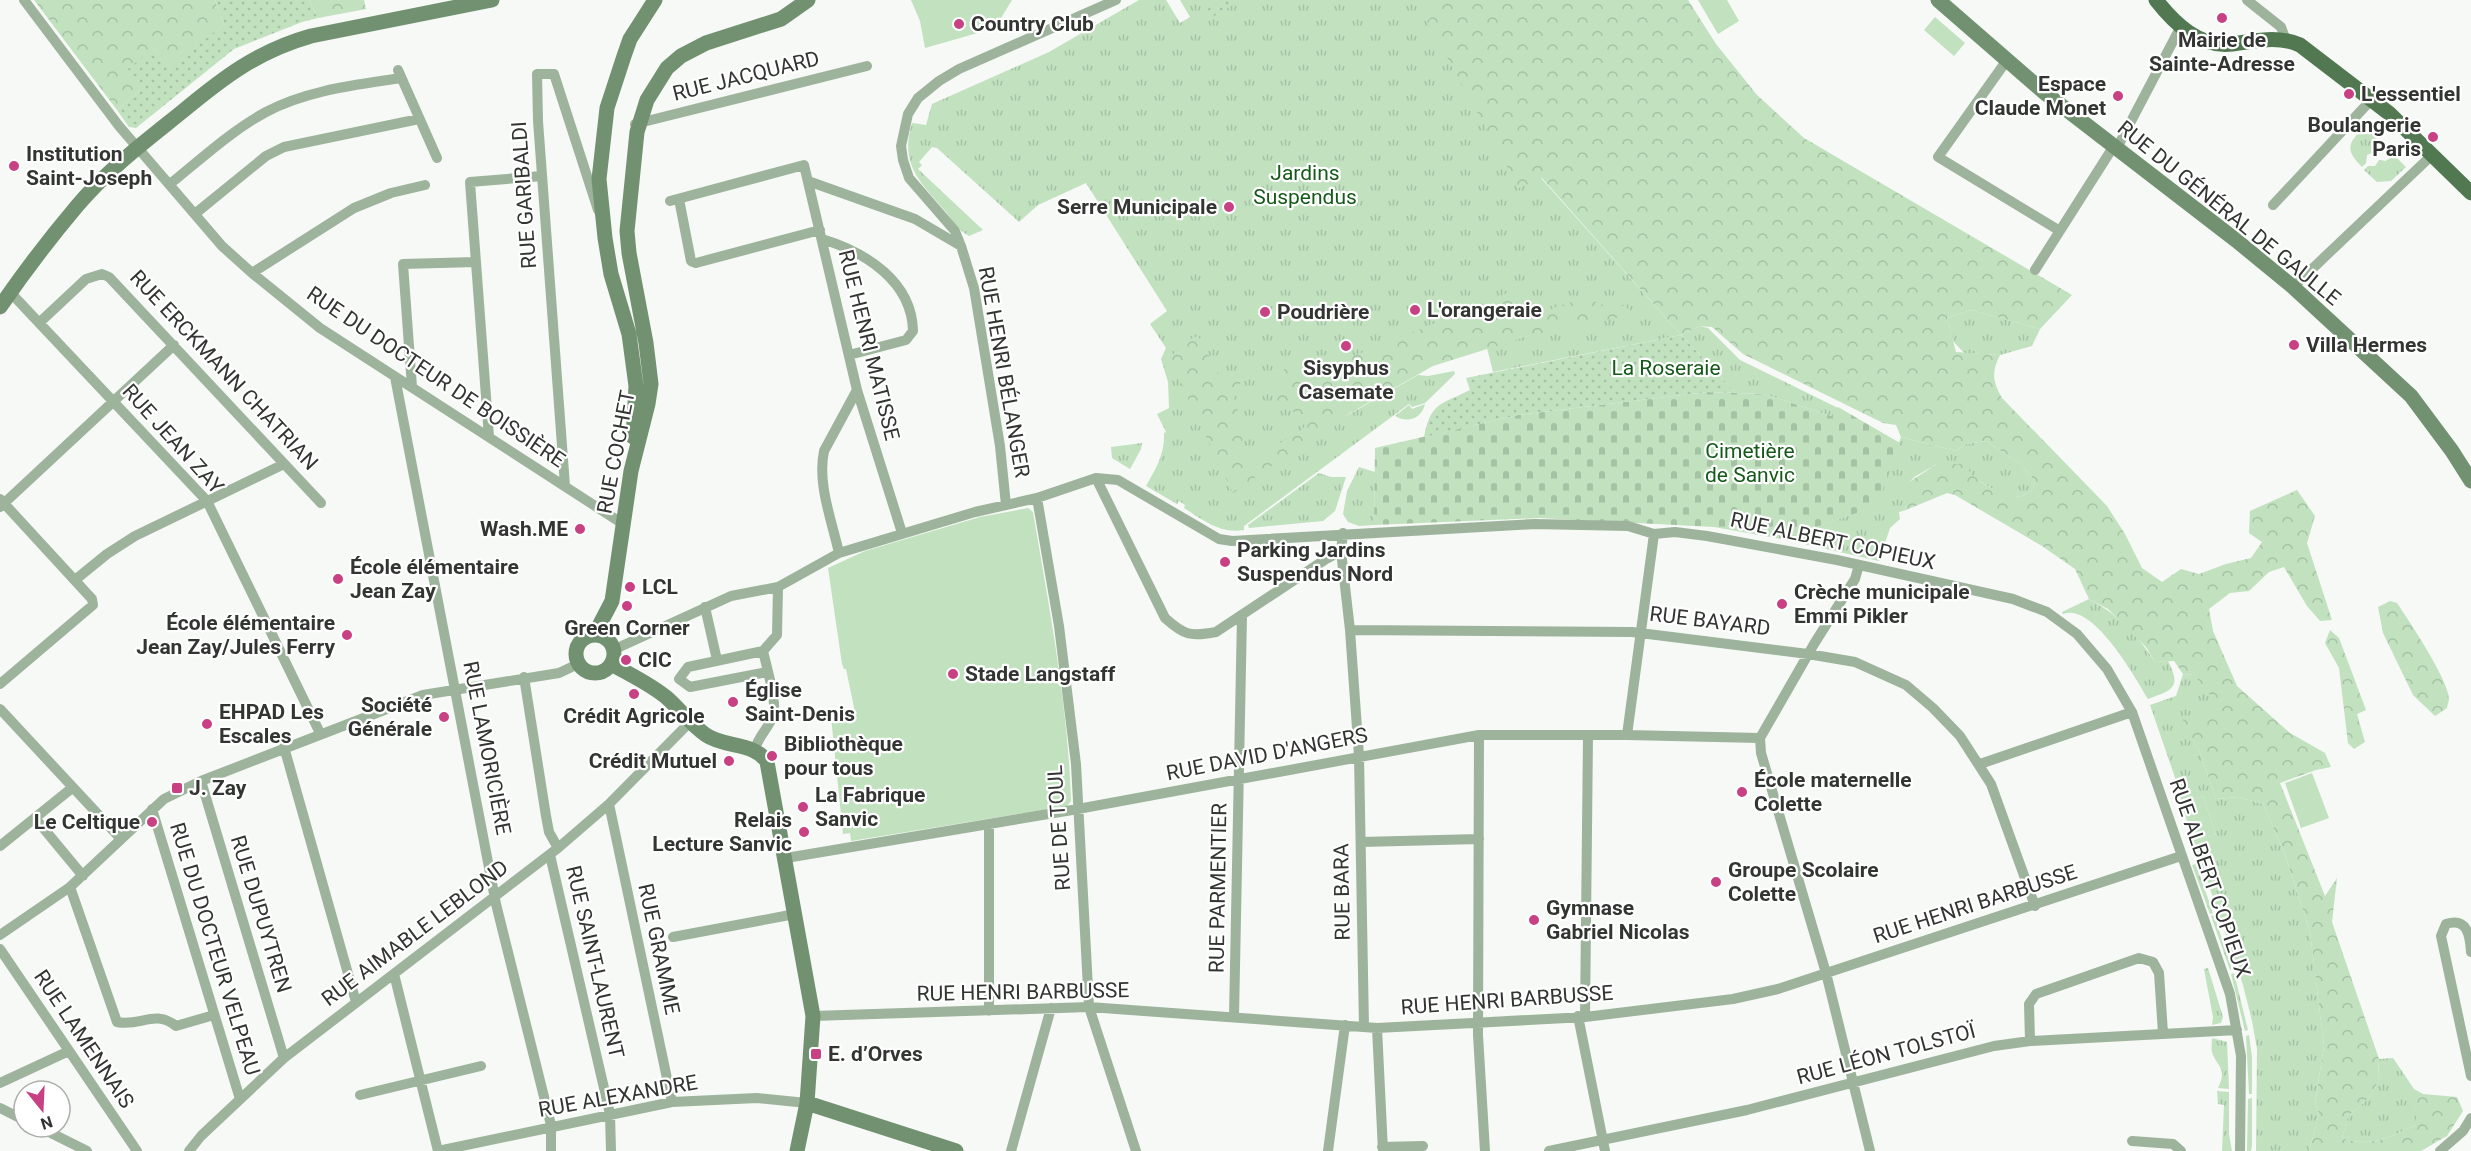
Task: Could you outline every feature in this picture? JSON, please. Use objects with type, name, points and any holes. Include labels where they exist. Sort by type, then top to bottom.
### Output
[{"type":"main road","points":[[2156,0],[2180,28],[2200,39],[2226,45],[2285,38],[2300,45],[2372,99],[2433,154],[2471,193]]},
{"type":"street","name":"RUE DU DOCTEUR DE BOISSIÈRE","points":[[24,0],[138,148],[222,246],[252,273],[320,328],[623,524]]},
{"type":"street","points":[[0,307],[78,204],[138,148],[224,78],[252,59],[282,44],[311,36],[492,0]]},
{"type":"street","points":[[631,471],[636,386],[629,334],[611,274],[599,179],[608,108],[630,39],[655,0]]},
{"type":"street","name":"RUE COCHET","points":[[598,635],[600,624],[612,601],[631,471],[651,384],[627,231],[638,126],[638,104],[644,89],[663,63],[679,50],[698,40],[808,0]]},
{"type":"street","name":"RUE HENRI BÉLANGER","points":[[1006,505],[1000,446],[976,300],[962,246],[958,235],[909,178],[901,146],[903,130],[908,114],[918,98],[939,81],[959,69],[1116,0]]},
{"type":"street","name":"RUE DU GÉNÉRAL DE GAULLE","points":[[1938,0],[2045,93],[2237,241],[2293,288],[2411,396],[2471,481]]},
{"type":"street","points":[[2247,0],[2282,27],[2285,38]]},
{"type":"street","points":[[2036,270],[2110,152],[2117,148],[2180,28]]},
{"type":"street","points":[[2007,60],[1938,157],[2060,231]]},
{"type":"street","name":"RUE JACQUARD","points":[[638,126],[867,66]]},
{"type":"street","points":[[170,184],[240,128],[268,111],[303,97],[399,74],[437,158]]},
{"type":"street","name":"RUE GARIBALDI","points":[[565,486],[542,176],[537,74],[554,74],[583,168],[603,223]]},
{"type":"street","points":[[2273,205],[2372,99]]},
{"type":"street","points":[[196,213],[266,156],[284,147],[419,119]]},
{"type":"street","points":[[2293,288],[2433,154]]},
{"type":"street","name":"RUE HENRI MATISSE","points":[[821,235],[696,263],[691,261],[674,200],[804,165],[821,235],[857,390],[902,533]]},
{"type":"street","points":[[489,437],[470,182],[542,176]]},
{"type":"street","points":[[808,182],[915,219],[962,246]]},
{"type":"street","points":[[252,273],[354,208],[391,193],[425,185]]},
{"type":"street","points":[[821,235],[882,269],[903,294],[910,312],[913,331],[906,340],[849,355]]},
{"type":"street","points":[[412,387],[403,264],[476,262]]},
{"type":"street","name":"RUE ERCKMANN CHATRIAN","points":[[39,323],[86,279],[102,274],[109,277],[321,503]]},
{"type":"street","name":"RUE JEAN ZAY","points":[[10,292],[207,501],[320,733]]},
{"type":"street","points":[[0,684],[93,605],[92,599],[75,580],[1,503],[174,345]]},
{"type":"street","name":"RUE LAMORICIÈRE","points":[[395,377],[495,896],[551,1125],[551,1151]]},
{"type":"street","points":[[839,553],[827,499],[822,462],[824,451],[857,390]]},
{"type":"street","points":[[75,580],[135,536],[284,464]]},
{"type":"street","points":[[797,1151],[807,1103],[813,1016],[767,762],[755,749],[722,744],[705,735],[666,698],[612,657],[608,640],[598,635],[587,637],[579,643],[576,653],[578,664],[586,671],[595,673],[604,670],[612,657],[705,607],[731,596],[778,587],[839,553],[902,533],[1037,498],[1096,478],[1165,618],[1177,628],[1195,636],[1216,632],[1341,551],[1343,533]]},
{"type":"street","name":"RUE ALBERT COPIEUX","points":[[1096,478],[1118,480],[1219,539],[1232,541],[1535,524],[1628,526],[1654,534],[1675,532],[1707,536],[1859,565],[2013,599],[2047,612],[2077,634],[2107,669],[2132,712],[2230,994],[2241,1056],[2240,1151]]},
{"type":"street","name":"RUE DE TOUL","points":[[1037,498],[1059,626],[1076,764],[1089,1007],[1136,1151]]},
{"type":"street","points":[[1627,735],[1654,534]]},
{"type":"street","name":"RUE BARA","points":[[1341,551],[1350,630],[1359,756],[1364,1027]]},
{"type":"street","points":[[1859,565],[1855,579],[1808,654],[1760,738],[1761,753],[1826,973],[1870,1151]]},
{"type":"street","points":[[767,672],[690,687],[679,679],[688,667],[764,651],[777,635],[778,587]]},
{"type":"street","points":[[705,607],[717,660]]},
{"type":"street","name":"RUE PARMENTIER","points":[[1234,1017],[1242,616]]},
{"type":"street","name":"RUE BAYARD","points":[[1350,630],[1641,632],[1855,662],[1906,686],[1955,730],[1980,764],[1991,784],[2035,906]]},
{"type":"street","points":[[755,749],[759,737],[774,715],[773,692],[764,651]]},
{"type":"street","points":[[0,935],[70,887],[166,797],[284,747],[423,695],[559,673],[578,664]]},
{"type":"street","name":"RUE SAINT-LAURENT","points":[[524,677],[549,832],[610,1114],[611,1151]]},
{"type":"street","points":[[0,709],[121,839]]},
{"type":"street","points":[[1980,764],[2132,712]]},
{"type":"street","name":"RUE AIMABLE LEBLOND","points":[[189,1151],[201,1136],[284,1058],[554,851],[609,804],[690,722]]},
{"type":"street","points":[[1479,735],[1478,1035],[1485,1151]]},
{"type":"street","name":"RUE DAVID D'ANGERS","points":[[786,858],[1078,809],[1479,735],[1760,738]]},
{"type":"street","points":[[1588,735],[1582,1017],[1605,1151]]},
{"type":"street","points":[[284,747],[356,1002]]},
{"type":"street","name":"RUE DUPUYTREN","points":[[201,781],[284,1058]]},
{"type":"street","points":[[0,846],[72,788]]},
{"type":"street","name":"RUE GRAMME","points":[[609,804],[672,1102]]},
{"type":"street","name":"RUE DU DOCTEUR VELPEAU","points":[[152,809],[240,1100]]},
{"type":"street","points":[[35,818],[83,876]]},
{"type":"street","points":[[989,824],[989,1011]]},
{"type":"street","points":[[1360,842],[1479,839]]},
{"type":"street","name":"RUE HENRI BARBUSSE","points":[[813,1016],[1089,1007],[1377,1028],[1582,1017],[1733,999],[1778,989],[2181,856]]},
{"type":"street","points":[[70,887],[117,1022],[126,1024],[158,1017],[166,1018],[176,1026],[214,1016]]},
{"type":"street","points":[[673,937],[795,914]]},
{"type":"street","points":[[2471,952],[2470,938],[2463,924],[2458,922],[2446,924],[2441,936],[2471,1076]]},
{"type":"street","name":"RUE LAMENNAIS","points":[[0,949],[137,1151]]},
{"type":"street","points":[[2030,1041],[2029,1004],[2036,994],[2139,958],[2153,962],[2157,967],[2163,1033]]},
{"type":"street","points":[[394,974],[438,1151]]},
{"type":"street","points":[[1011,1151],[1051,1008]]},
{"type":"street","points":[[1328,1151],[1344,1025]]},
{"type":"street","points":[[1377,1028],[1382,1149],[1423,1146]]},
{"type":"street","name":"RUE LÉON TOLSTOÏ","points":[[1549,1151],[1747,1110],[1994,1046],[2030,1041],[2237,1030]]},
{"type":"street","points":[[0,1083],[69,1051]]},
{"type":"street","points":[[360,1095],[481,1066]]},
{"type":"street","name":"RUE ALEXANDRE","points":[[438,1151],[551,1125],[672,1102],[757,1098],[807,1103]]},
{"type":"street","points":[[807,1103],[929,1147],[956,1151]]},
{"type":"street","points":[[2440,1151],[2463,1131],[2471,1118]]},
{"type":"street","points":[[63,1139],[87,1151]]},
{"type":"street","points":[[2132,1141],[2173,1144],[2181,1151]]},
{"type":"green space","points":[[34,0],[215,0],[224,25],[168,68],[153,48],[141,90],[117,110]]},
{"type":"green space","points":[[215,0],[309,0],[318,18],[234,49],[136,128],[129,127],[117,110],[141,90],[127,70],[153,48],[168,67],[224,25]]},
{"type":"green space","points":[[309,0],[364,0],[366,9],[318,18]]},
{"type":"green space","name":"Country Club","points":[[911,0],[1012,0],[995,28],[925,48],[920,21]]},
{"type":"green space","name":"Jardins Suspendus","points":[[1139,0],[1166,0],[1180,23],[1190,17],[1180,0],[1450,0],[1541,178],[1681,335],[1493,372],[1487,348],[1527,336],[1502,301],[1346,416],[1418,375],[1428,376],[1454,371],[1455,374],[1425,403],[1412,407],[1409,404],[1244,526],[1244,530],[1227,530],[1212,525],[1184,508],[1185,505],[1179,501],[1177,504],[1146,486],[1159,461],[1166,432],[1157,414],[1169,408],[1168,382],[1161,359],[1166,348],[1150,324],[1167,311],[1086,183],[1038,205],[1019,222],[937,148],[932,147],[919,162],[922,165],[918,169],[983,230],[969,236],[956,225],[928,192],[910,162],[908,151],[912,123],[926,125],[932,104],[1049,52]]},
{"type":"green space","points":[[1222,0],[1241,0],[1209,19],[1204,11]]},
{"type":"green space","points":[[1450,0],[1688,0],[1716,44],[1757,95],[1804,138],[2072,295],[2040,329],[1971,310],[1947,318],[1956,352],[2000,355],[1994,377],[2002,398],[2107,506],[2125,534],[2142,568],[2162,582],[2181,569],[2199,574],[2251,558],[2262,542],[2249,533],[2250,511],[2297,490],[2315,516],[2307,543],[2332,620],[2320,621],[2307,606],[2284,567],[2269,572],[2249,591],[2230,593],[2209,609],[2213,631],[2237,686],[2290,733],[2325,753],[2331,767],[2280,783],[2325,896],[2337,878],[2332,922],[2379,1059],[2378,1082],[2370,1097],[2348,1116],[2342,1138],[2362,1142],[2380,1140],[2416,1125],[2416,1108],[2408,1098],[2414,1089],[2423,1094],[2457,1097],[2463,1111],[2447,1136],[2421,1151],[2309,1151],[2319,1114],[2315,1103],[2324,1046],[2310,932],[2285,855],[2263,804],[2239,797],[2216,799],[2200,753],[2182,718],[2196,713],[2213,719],[2213,699],[2194,675],[2183,674],[2174,661],[2155,662],[2146,647],[2108,609],[2089,599],[2075,569],[2042,546],[1955,495],[1947,493],[1906,510],[1903,493],[1906,484],[1937,464],[1964,464],[1981,482],[2004,493],[2021,497],[2033,489],[2035,481],[2021,464],[1986,441],[1966,444],[1956,451],[1901,437],[1896,425],[1883,423],[1743,354],[1712,327],[1700,326],[1681,335],[1542,178],[1519,188],[1427,21]]},
{"type":"green space","points":[[1698,0],[1727,0],[1739,21],[1718,34]]},
{"type":"green space","points":[[1935,17],[1965,43],[1954,56],[1924,30]]},
{"type":"green space","points":[[2366,126],[2377,138],[2372,144],[2372,153],[2367,155],[2366,163],[2362,167],[2352,155],[2351,146],[2355,137]]},
{"type":"green space","points":[[2394,155],[2406,167],[2391,181],[2377,182],[2364,170],[2368,166],[2375,166],[2379,160],[2386,161]]},
{"type":"green space","points":[[1507,293],[1514,297],[1530,320],[1558,306],[1590,297],[1599,305],[1618,301],[1635,314],[1528,336],[1433,366],[1336,421],[1233,493],[1169,359],[1185,341],[1198,336],[1220,376],[1243,377],[1234,397],[1244,434],[1240,448],[1252,458],[1266,454],[1283,441],[1299,434],[1313,414],[1299,415],[1276,401],[1277,374],[1293,364],[1311,362],[1330,365]]},
{"type":"green space","points":[[1971,310],[2040,329],[2032,346],[2000,355],[1964,353],[1953,341],[1947,318]]},
{"type":"green space","points":[[1700,326],[1708,328],[1740,360],[1838,408],[1831,416],[1764,394],[1736,393],[1681,335]]},
{"type":"green space","name":"La Roseraie","points":[[1681,335],[1736,393],[1707,392],[1518,415],[1424,437],[1430,417],[1438,406],[1470,390],[1466,378]]},
{"type":"green space","name":"Cimetière de Sanvic","points":[[1707,392],[1764,394],[1831,416],[1838,407],[1900,443],[1877,506],[1782,539],[1714,527],[1539,518],[1374,525],[1375,448],[1518,415]]},
{"type":"green space","points":[[1425,404],[1421,413],[1414,418],[1405,419],[1395,416],[1409,405],[1412,409]]},
{"type":"green space","points":[[1901,437],[1956,451],[1966,444],[1986,441],[2021,464],[2035,481],[2033,489],[2021,497],[2001,494],[1973,477],[1937,464],[1916,477],[1907,486],[1906,510],[1899,512],[1900,519],[1890,528],[1879,561],[1782,539],[1876,506]]},
{"type":"green space","points":[[1142,443],[1130,469],[1112,458],[1111,447]]},
{"type":"green space","points":[[1359,467],[1375,472],[1374,525],[1359,526],[1348,522],[1343,514],[1347,491]]},
{"type":"green space","points":[[1319,473],[1331,477],[1346,477],[1335,511],[1323,521],[1249,528],[1248,525]]},
{"type":"green space","name":"Stade Langstaff","points":[[1028,508],[1033,512],[1057,656],[1066,728],[1071,801],[1067,806],[851,841],[850,833],[843,834],[831,717],[855,712],[846,669],[842,664],[828,568],[865,551],[980,517]]},
{"type":"green space","points":[[2089,599],[2126,626],[2155,662],[2168,661],[2174,677],[2174,683],[2169,690],[2148,699],[2123,659],[2100,630],[2075,613],[2063,614],[2062,612]]},
{"type":"green space","points":[[2390,601],[2397,603],[2410,623],[2447,690],[2449,699],[2447,708],[2435,716],[2413,695],[2383,633],[2378,607]]},
{"type":"green space","points":[[2330,630],[2339,638],[2366,710],[2357,714],[2365,742],[2354,749],[2348,743],[2339,668],[2325,643]]},
{"type":"green space","points":[[2183,674],[2194,675],[2214,699],[2213,719],[2183,719],[2200,753],[2216,799],[2239,797],[2263,804],[2285,855],[2310,932],[2324,1046],[2315,1103],[2319,1114],[2309,1151],[2256,1151],[2257,1049],[2252,1021],[2243,985],[2194,842],[2216,834],[2203,796],[2181,803],[2180,792],[2150,705],[2176,696]]},
{"type":"green space","points":[[2312,773],[2329,818],[2301,828],[2285,783]]},
{"type":"green space","points":[[2203,796],[2216,834],[2194,842],[2181,803]]},
{"type":"green space","points":[[2196,864],[2213,913],[2210,914],[2192,865]]},
{"type":"green space","points":[[2214,915],[2232,969],[2230,970],[2211,916]]},
{"type":"green space","points":[[2208,968],[2223,1017],[2221,1023],[2212,1025],[2213,1017],[2204,969]]},
{"type":"green space","points":[[2234,973],[2248,1030],[2245,1031],[2231,974]]},
{"type":"green space","points":[[2249,1035],[2252,1057],[2252,1094],[2249,1094],[2246,1036]]},
{"type":"green space","points":[[2212,1038],[2227,1042],[2229,1089],[2218,1088],[2222,1072],[2212,1052]]},
{"type":"green space","points":[[2393,1058],[2414,1089],[2409,1098],[2416,1108],[2416,1125],[2380,1140],[2362,1142],[2342,1138],[2348,1116],[2370,1097],[2378,1082],[2379,1059]]},
{"type":"green space","points":[[2217,1091],[2229,1092],[2229,1134],[2232,1151],[2222,1151],[2224,1105],[2218,1104]]},
{"type":"green space","points":[[2252,1098],[2252,1146],[2251,1151],[2247,1151],[2248,1099]]},
{"type":"place","name":"Mairie de Sainte-Adresse","points":[[2222,18]]},
{"type":"place","name":"Country Club","points":[[959,24]]},
{"type":"place","name":"L'essentiel","points":[[2349,94]]},
{"type":"place","name":"Espace Claude Monet","points":[[2118,96]]},
{"type":"place","name":"Boulangerie Paris","points":[[2433,137]]},
{"type":"place","name":"Institution Saint-Joseph","points":[[14,166]]},
{"type":"place","name":"Serre Municipale","points":[[1229,207]]},
{"type":"place","name":"L'orangeraie","points":[[1415,310]]},
{"type":"place","name":"Poudrière","points":[[1265,312]]},
{"type":"place","name":"Villa Hermes","points":[[2294,345]]},
{"type":"place","name":"Sisyphus Casemate","points":[[1346,346]]},
{"type":"place","name":"Wash.ME","points":[[580,529]]},
{"type":"place","name":"Parking Jardins Suspendus Nord","points":[[1225,562]]},
{"type":"place","name":"École élémentaire Jean Zay","points":[[338,579]]},
{"type":"place","name":"LCL","points":[[630,587]]},
{"type":"place","name":"Crèche municipale Emmi Pikler","points":[[1782,604]]},
{"type":"place","name":"Green Corner","points":[[627,606]]},
{"type":"place","name":"École élémentaire Jean Zay/Jules Ferry","points":[[347,635]]},
{"type":"place","name":"CIC","points":[[626,660]]},
{"type":"place","name":"Stade Langstaff","points":[[953,674]]},
{"type":"place","name":"Crédit Agricole","points":[[634,694]]},
{"type":"place","name":"Église Saint-Denis","points":[[733,702]]},
{"type":"place","name":"Société Générale","points":[[444,717]]},
{"type":"place","name":"EHPAD Les Escales","points":[[207,724]]},
{"type":"place","name":"Bibliothèque pour tous","points":[[772,756]]},
{"type":"place","name":"Crédit Mutuel","points":[[729,761]]},
{"type":"place","name":"J. Zay","points":[[177,788]]},
{"type":"place","name":"École maternelle Colette","points":[[1742,792]]},
{"type":"place","name":"La Fabrique Sanvic","points":[[803,807]]},
{"type":"place","name":"Le Celtique","points":[[152,822]]},
{"type":"place","name":"Relais Lecture Sanvic","points":[[804,832]]},
{"type":"place","name":"Groupe Scolaire Colette","points":[[1716,882]]},
{"type":"place","name":"Gymnase Gabriel Nicolas","points":[[1534,920]]},
{"type":"place","name":"E. d’Orves","points":[[816,1054]]}]
